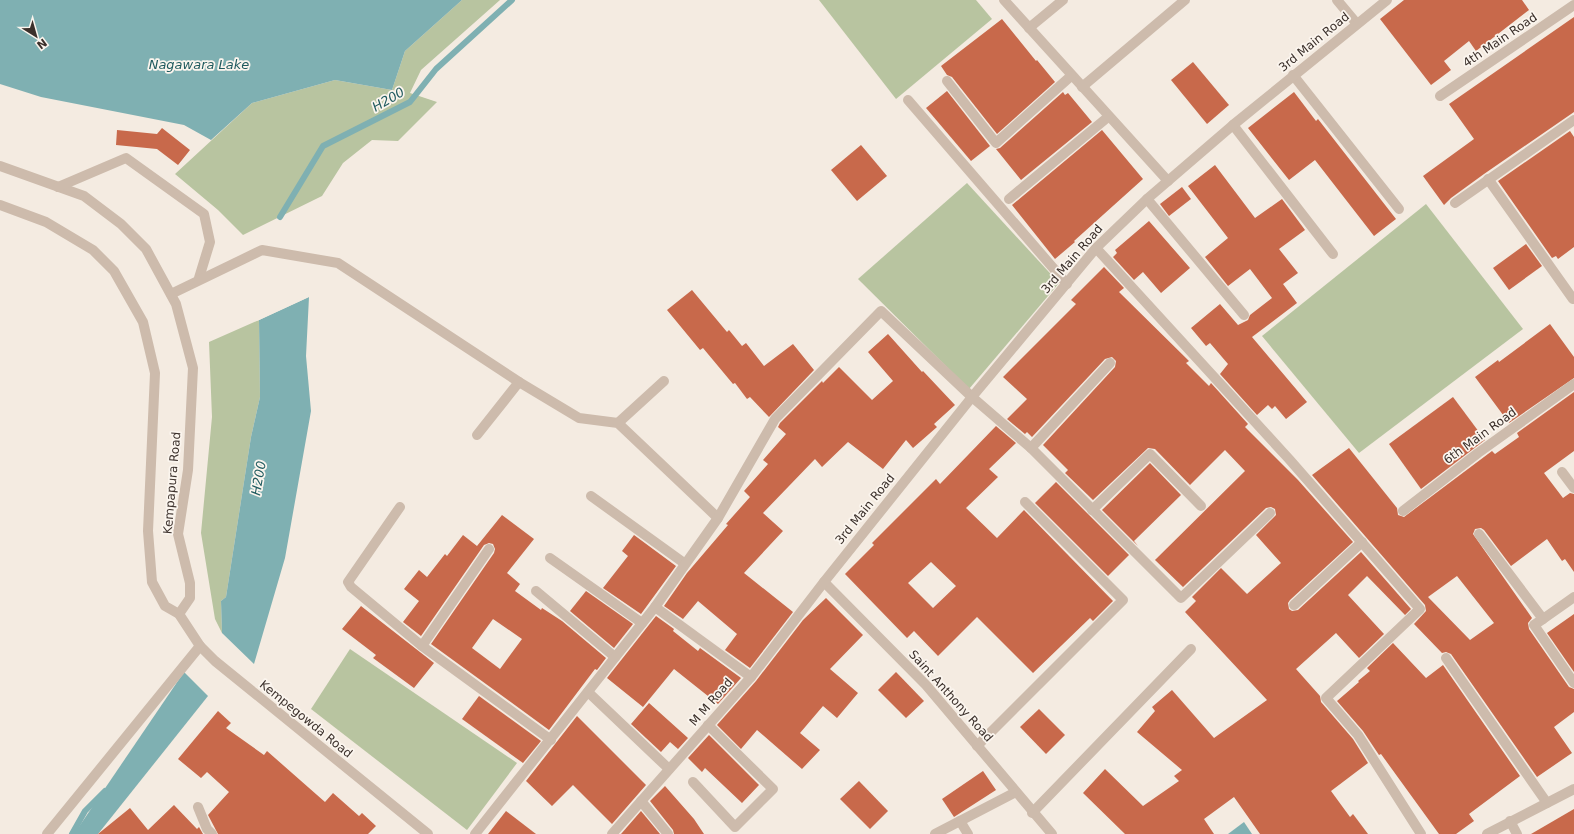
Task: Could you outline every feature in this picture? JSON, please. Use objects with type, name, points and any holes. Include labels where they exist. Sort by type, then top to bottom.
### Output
[{"type":"street","points":[[1004,0],[1108,117],[1168,181]]},
{"type":"street","points":[[1029,28],[1063,0]]},
{"type":"street","points":[[1082,87],[1185,0]]},
{"type":"street","points":[[1337,0],[1357,24]]},
{"type":"street","name":"3rd Main Road","points":[[824,582],[972,397],[1096,248],[1147,199],[1233,125],[1293,74],[1387,0]]},
{"type":"street","name":"4th Main Road","points":[[1440,96],[1574,5]]},
{"type":"street","points":[[1293,74],[1399,209]]},
{"type":"street","points":[[947,81],[996,143],[1071,76]]},
{"type":"street","points":[[908,100],[1067,284]]},
{"type":"street","points":[[1009,199],[1108,117]]},
{"type":"street","points":[[1455,203],[1574,120]]},
{"type":"street","points":[[1233,125],[1333,254]]},
{"type":"street","points":[[58,187],[126,158],[204,214],[210,242],[199,278]]},
{"type":"street","name":"Kempapura Road","points":[[0,166],[84,196],[121,224],[146,249],[176,304],[193,368],[188,470],[178,534],[190,583],[190,598],[180,614],[165,606],[152,582],[148,531],[155,373],[143,322],[114,271],[93,250],[46,222],[0,206]]},
{"type":"street","points":[[1488,179],[1573,299]]},
{"type":"street","points":[[1147,199],[1244,315]]},
{"type":"street","points":[[1096,248],[1284,454],[1420,609],[1326,698],[1358,735],[1421,834]]},
{"type":"street","points":[[170,294],[262,250],[338,263],[519,382],[579,418],[618,423],[718,518]]},
{"type":"street","points":[[475,834],[655,607],[684,563],[718,518],[775,419],[881,311],[972,397],[1031,448],[1181,598],[1270,513]]},
{"type":"street","points":[[1031,448],[1110,363]]},
{"type":"street","points":[[618,423],[664,381]]},
{"type":"street","points":[[477,435],[519,382]]},
{"type":"street","name":"6th Main Road","points":[[1403,511],[1478,453],[1574,384]]},
{"type":"street","points":[[1092,510],[1150,454],[1201,506]]},
{"type":"street","points":[[1562,472],[1574,488]]},
{"type":"street","points":[[591,496],[684,563]]},
{"type":"street","points":[[978,746],[1123,600],[1025,502]]},
{"type":"street","points":[[400,507],[356,568],[348,582],[351,587],[422,646],[551,740]]},
{"type":"street","points":[[1479,534],[1543,619]]},
{"type":"street","points":[[1294,606],[1362,542]]},
{"type":"street","points":[[422,646],[489,549]]},
{"type":"street","points":[[550,558],[642,623]]},
{"type":"street","name":"M M Road","points":[[612,834],[751,677],[824,582]]},
{"type":"street","name":"Saint Anthony Road","points":[[824,582],[926,685],[1032,813],[1052,834]]},
{"type":"street","points":[[536,591],[615,657]]},
{"type":"street","points":[[1574,597],[1534,625],[1574,683]]},
{"type":"street","points":[[655,607],[751,677]]},
{"type":"street","name":"Kempegowda Road","points":[[180,614],[200,646],[215,661],[428,834]]},
{"type":"street","points":[[47,834],[200,646]]},
{"type":"street","points":[[1032,813],[1191,649]]},
{"type":"street","points":[[1446,658],[1547,803]]},
{"type":"street","points":[[588,692],[669,769]]},
{"type":"street","points":[[693,782],[735,827],[773,789],[708,725]]},
{"type":"street","points":[[1487,834],[1574,789]]},
{"type":"street","points":[[935,834],[1016,792]]},
{"type":"street","points":[[641,801],[668,834]]},
{"type":"street","points":[[198,807],[207,829],[212,834]]},
{"type":"street","points":[[960,821],[968,834]]},
{"type":"street","points":[[1510,821],[1517,834]]},
{"type":"green space","points":[[462,0],[500,0],[421,70],[410,93],[437,102],[398,141],[372,140],[343,163],[322,196],[243,235],[218,210],[175,174],[252,103],[335,80],[392,90],[405,51]]},
{"type":"green space","points":[[819,0],[976,0],[992,19],[896,99]]},
{"type":"green space","points":[[967,183],[1059,283],[969,389],[858,279]]},
{"type":"green space","points":[[1426,204],[1523,329],[1359,453],[1262,336]]},
{"type":"green space","points":[[259,320],[260,397],[251,437],[226,597],[221,601],[222,633],[215,619],[201,533],[212,417],[209,342]]},
{"type":"green space","points":[[350,649],[517,763],[467,830],[311,709]]},
{"type":"water","name":"Nagawara Lake","points":[[0,0],[462,0],[405,51],[392,90],[335,80],[252,103],[211,140],[184,125],[41,97],[0,84]]},
{"type":"water","points":[[309,297],[306,356],[311,411],[285,558],[254,664],[222,633],[221,601],[226,597],[251,437],[260,397],[259,320]]},
{"type":"water","points":[[184,672],[208,696],[98,834],[74,834]]},
{"type":"water","points":[[1244,822],[1252,834],[1228,834]]},
{"type":"pier","points":[[308,295],[311,296],[257,321],[258,318]]},
{"type":"building","points":[[1404,0],[1522,0],[1529,10],[1476,51],[1469,41],[1444,61],[1451,70],[1431,85],[1380,19]]},
{"type":"building","points":[[1574,17],[1574,112],[1484,174],[1451,198],[1444,205],[1423,176],[1474,139],[1449,104]]},
{"type":"building","points":[[1002,19],[1055,82],[997,134],[952,77],[947,75],[941,66]]},
{"type":"building","points":[[1193,62],[1229,105],[1207,124],[1171,80]]},
{"type":"building","points":[[947,91],[990,146],[971,161],[926,108]]},
{"type":"building","points":[[1063,92],[1065,95],[1068,93],[1092,122],[1021,180],[996,149],[1000,148]]},
{"type":"building","points":[[1294,92],[1316,121],[1318,119],[1396,219],[1374,236],[1315,160],[1289,180],[1248,128]]},
{"type":"building","points":[[162,128],[190,150],[178,165],[157,149],[116,145],[117,130],[157,134]]},
{"type":"building","points":[[1102,130],[1143,179],[1055,259],[1012,205]]},
{"type":"building","points":[[1570,131],[1574,137],[1574,247],[1558,259],[1556,256],[1552,258],[1498,181]]},
{"type":"building","points":[[861,145],[887,176],[857,201],[831,170]]},
{"type":"building","points":[[1215,165],[1255,218],[1282,199],[1305,230],[1279,249],[1298,273],[1283,284],[1297,303],[1252,337],[1307,402],[1286,419],[1275,406],[1272,409],[1268,405],[1257,415],[1220,374],[1228,364],[1210,343],[1206,346],[1191,328],[1220,304],[1238,325],[1248,320],[1250,315],[1272,298],[1250,269],[1228,286],[1205,257],[1228,238],[1188,186]]},
{"type":"building","points":[[1182,187],[1191,199],[1169,216],[1160,204]]},
{"type":"building","points":[[1149,221],[1190,268],[1161,293],[1143,272],[1134,280],[1113,257],[1117,253],[1115,250]]},
{"type":"building","points":[[1526,244],[1542,266],[1509,290],[1493,268]]},
{"type":"building","points":[[1104,267],[1124,288],[1119,292],[1189,361],[1186,363],[1209,386],[1211,383],[1248,424],[1245,427],[1298,480],[1353,542],[1290,600],[1288,603],[1289,609],[1292,611],[1298,610],[1361,552],[1411,609],[1405,615],[1367,576],[1348,595],[1384,634],[1359,658],[1336,633],[1296,669],[1320,696],[1321,702],[1353,739],[1368,763],[1331,791],[1350,817],[1353,814],[1368,834],[1260,834],[1234,797],[1204,819],[1214,834],[1125,834],[1083,793],[1105,769],[1143,806],[1179,781],[1174,776],[1182,770],[1137,732],[1155,711],[1152,707],[1172,690],[1214,738],[1267,700],[1185,612],[1196,601],[1192,597],[1221,568],[1247,594],[1281,563],[1256,535],[1276,515],[1275,509],[1271,507],[1266,508],[1183,587],[1155,560],[1245,471],[1225,450],[1190,485],[1155,449],[1148,448],[1093,500],[1065,473],[1068,470],[1043,445],[1115,367],[1116,361],[1112,357],[1105,359],[1032,437],[1027,432],[1025,434],[1007,419],[1027,399],[1003,377],[1076,304],[1071,300]]},
{"type":"building","points":[[692,290],[727,332],[729,330],[742,346],[746,343],[764,366],[793,344],[814,370],[769,417],[750,397],[747,399],[735,383],[733,384],[703,348],[700,350],[667,310]]},
{"type":"building","points":[[1550,324],[1574,357],[1574,378],[1509,423],[1475,377],[1498,360],[1499,362]]},
{"type":"building","points":[[888,334],[922,372],[923,371],[955,405],[934,424],[937,427],[913,448],[906,440],[883,469],[848,442],[822,467],[815,459],[763,513],[783,531],[744,573],[793,612],[750,668],[725,650],[737,634],[698,601],[683,619],[664,606],[687,573],[728,525],[726,524],[750,497],[744,491],[768,464],[763,460],[786,434],[778,427],[780,423],[822,381],[823,383],[839,367],[872,400],[893,381],[868,352]]},
{"type":"building","points":[[1574,392],[1574,451],[1544,473],[1563,498],[1570,493],[1574,494],[1574,572],[1565,559],[1562,561],[1547,539],[1511,566],[1484,530],[1481,528],[1475,529],[1473,534],[1532,618],[1528,623],[1529,629],[1569,687],[1574,689],[1574,712],[1554,727],[1572,753],[1537,777],[1451,654],[1446,652],[1442,653],[1414,624],[1426,611],[1425,605],[1312,475],[1349,448],[1397,508],[1398,515],[1404,517],[1492,451],[1495,454],[1519,437],[1517,433]],"holes":[[[1457,576],[1494,623],[1470,640],[1428,597]]]},
{"type":"building","points":[[1453,397],[1485,440],[1421,489],[1389,444]]},
{"type":"building","points":[[996,426],[1016,443],[989,469],[998,477],[966,508],[997,538],[1024,510],[1113,601],[1093,621],[1090,618],[1033,673],[977,617],[938,656],[914,631],[907,638],[845,574],[874,545],[872,543],[936,479],[940,484]],"holes":[[[931,562],[956,586],[933,608],[908,583]]]},
{"type":"building","points":[[1150,463],[1181,495],[1134,541],[1138,546],[1102,510]]},
{"type":"building","points":[[1056,482],[1129,555],[1108,576],[1035,503]]},
{"type":"building","points":[[502,515],[534,539],[507,573],[520,584],[515,591],[541,610],[542,608],[562,621],[606,658],[597,670],[595,669],[549,730],[431,644],[494,553],[495,549],[493,544],[489,543],[484,545],[421,636],[403,622],[419,601],[404,589],[419,570],[427,577],[445,554],[447,556],[463,535],[477,546]],"holes":[[[493,619],[522,639],[500,669],[472,648]]]},
{"type":"building","points":[[634,535],[676,566],[641,614],[603,588],[628,556],[622,551]]},
{"type":"building","points":[[586,591],[633,624],[614,648],[570,611]]},
{"type":"building","points":[[826,598],[863,635],[830,669],[858,693],[837,718],[823,706],[800,733],[820,750],[802,769],[757,730],[741,749],[717,725],[756,681],[803,620]]},
{"type":"building","points":[[361,606],[434,663],[414,688],[373,658],[376,655],[342,629]]},
{"type":"building","points":[[1574,614],[1574,672],[1547,633]]},
{"type":"building","points":[[656,616],[674,629],[673,631],[698,651],[700,648],[741,678],[718,704],[674,669],[643,707],[607,678]]},
{"type":"building","points":[[1393,643],[1426,678],[1443,665],[1520,776],[1469,814],[1474,821],[1456,834],[1439,834],[1381,754],[1379,755],[1363,731],[1337,701],[1370,671],[1367,668]]},
{"type":"building","points":[[896,672],[924,701],[906,718],[878,690]]},
{"type":"building","points":[[479,696],[541,741],[523,763],[462,719]]},
{"type":"building","points":[[649,703],[688,738],[678,749],[670,742],[661,752],[631,724]]},
{"type":"building","points":[[1039,709],[1065,735],[1046,754],[1020,727]]},
{"type":"building","points":[[218,711],[231,723],[226,728],[264,755],[267,751],[325,802],[333,793],[359,816],[362,813],[376,826],[368,834],[218,834],[208,815],[229,792],[207,772],[201,778],[178,759]]},
{"type":"building","points":[[577,716],[646,785],[612,824],[573,785],[552,806],[526,781]]},
{"type":"building","points":[[709,735],[759,785],[742,803],[705,768],[702,772],[688,758]]},
{"type":"building","points":[[983,771],[996,790],[954,817],[942,799]]},
{"type":"building","points":[[859,781],[888,811],[870,829],[840,799]]},
{"type":"building","points":[[665,786],[694,819],[704,834],[674,834],[673,830],[650,801]]},
{"type":"building","points":[[174,805],[197,829],[199,827],[203,834],[98,834],[130,808],[148,830]]},
{"type":"building","points":[[1574,809],[1574,834],[1531,834]]},
{"type":"building","points":[[506,811],[536,834],[488,834]]},
{"type":"building","points":[[641,811],[660,834],[621,834]]},
{"type":"waterway","name":"H200","points":[[280,217],[323,146],[410,102],[436,69],[512,0]]},
{"type":"waterway","points":[[72,834],[85,811],[105,791]]}]
